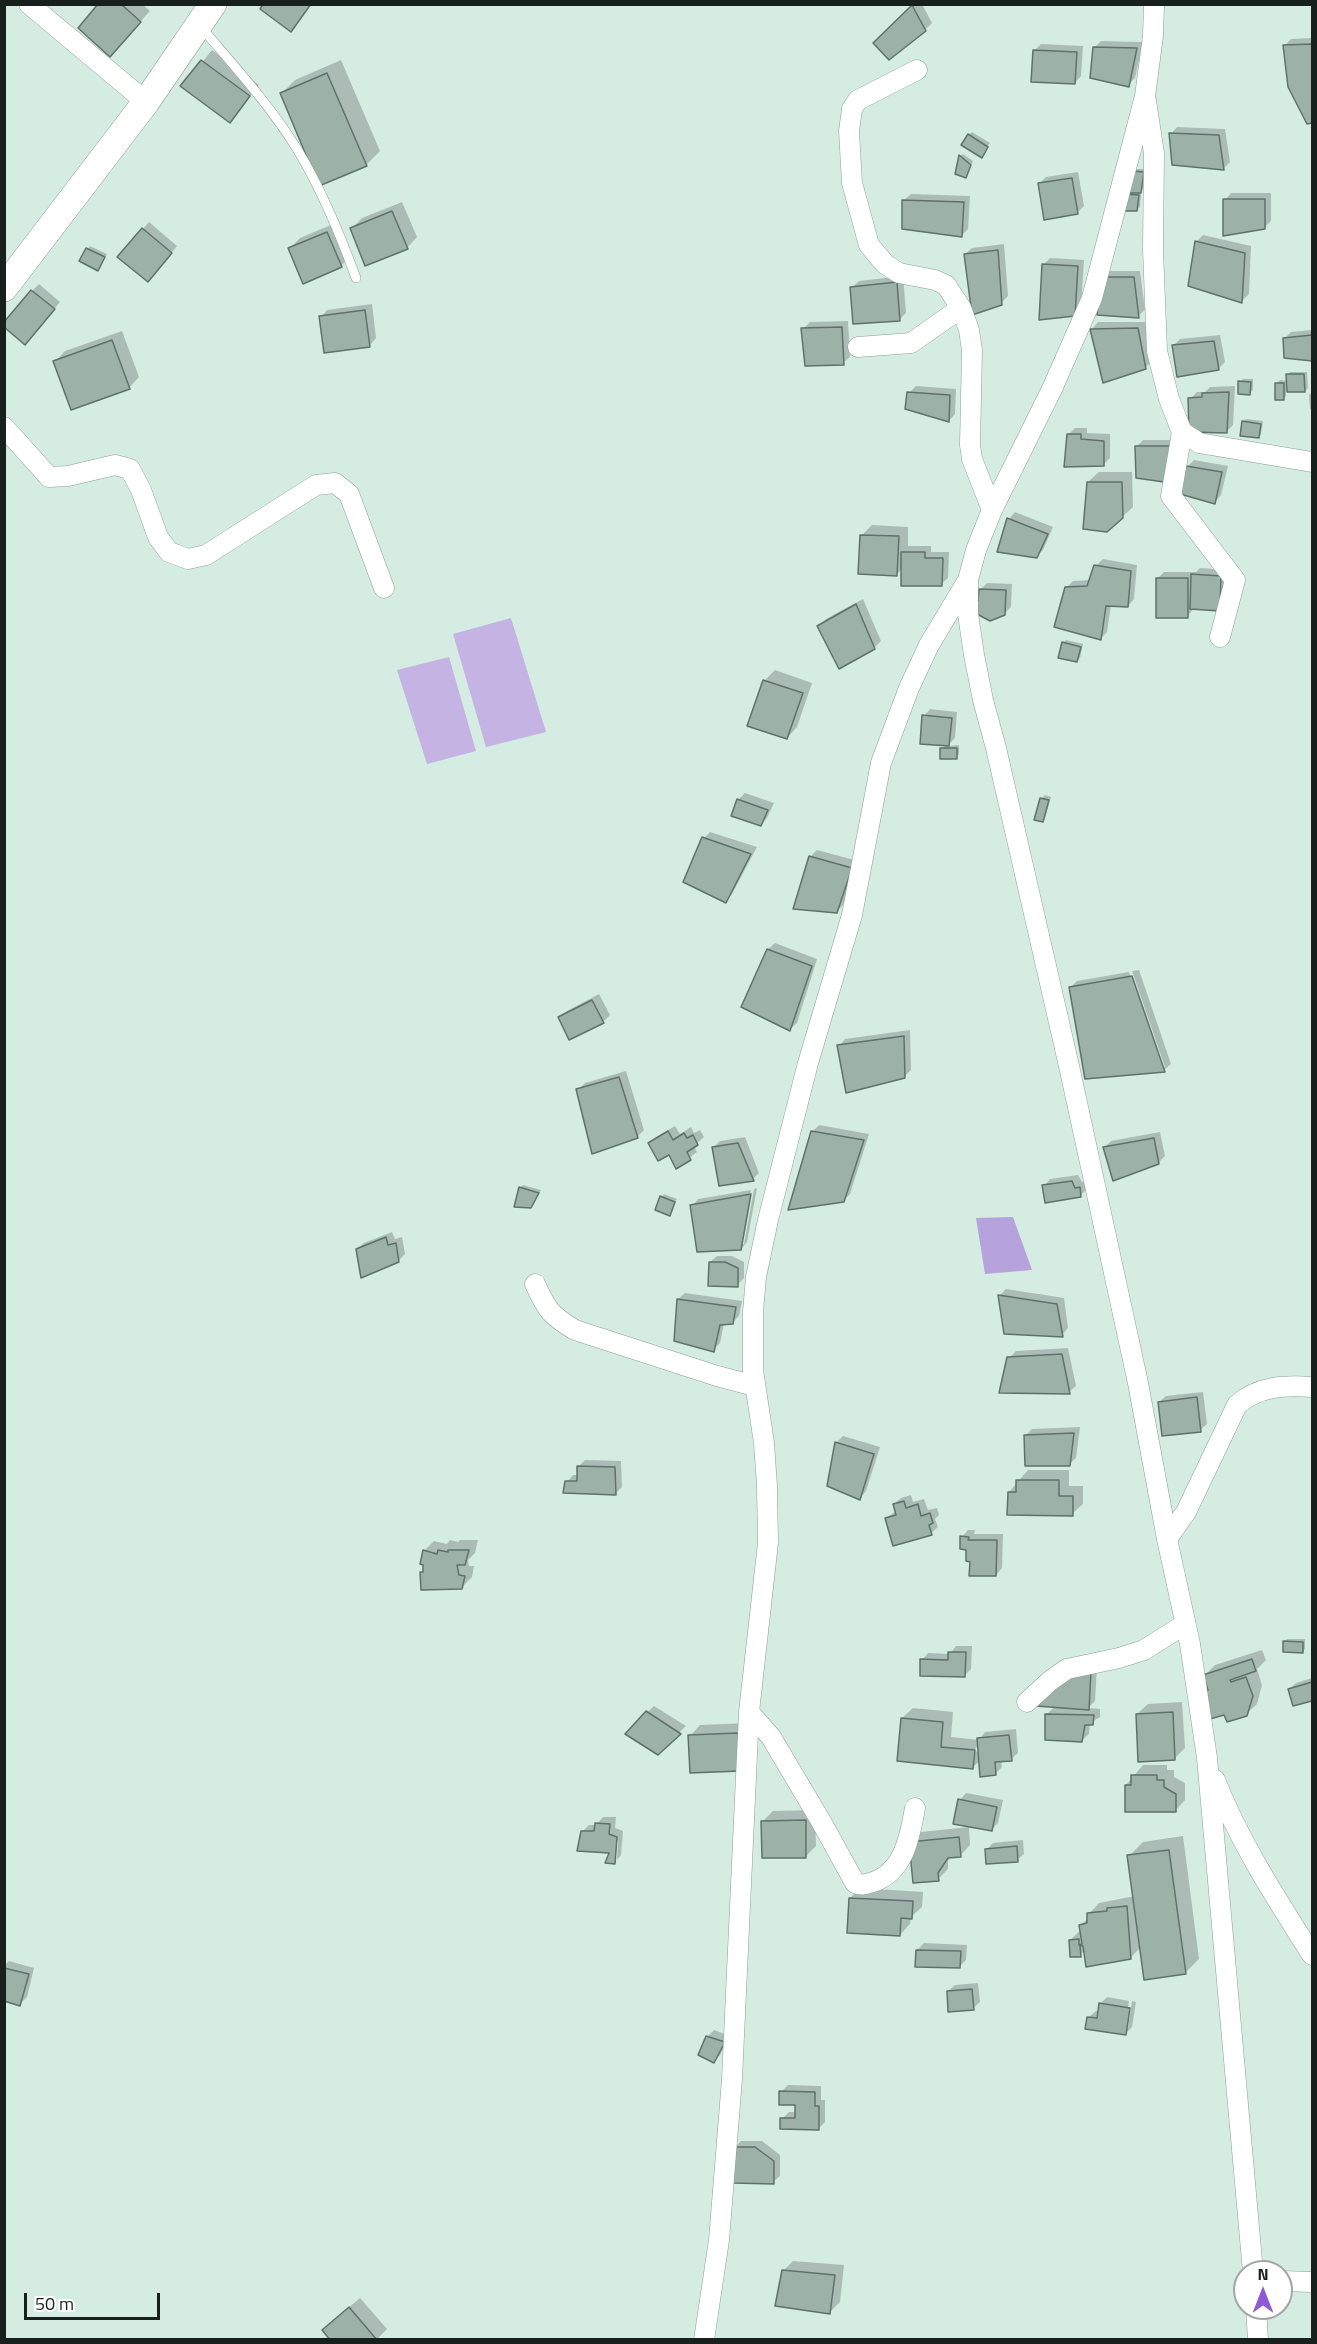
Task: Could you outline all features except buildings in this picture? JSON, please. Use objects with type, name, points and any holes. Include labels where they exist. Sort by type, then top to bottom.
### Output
[{"type":"main road","points":[[4,288],[146,102],[206,15]]},
{"type":"street","points":[[29,4],[146,102]]},
{"type":"street","points":[[1154,4],[1153,36],[1145,96],[1092,297],[1052,389],[992,510],[976,550],[968,580],[968,614],[983,700],[1071,1078],[1138,1383],[1185,1624],[1207,1758],[1243,2136],[1252,2260]]},
{"type":"street","points":[[916,70],[858,100],[852,110],[849,131],[852,183],[869,245],[885,264],[899,273],[935,280],[946,285],[961,308],[969,330],[972,350],[970,446],[972,459],[992,510]]},
{"type":"street","points":[[1145,96],[1154,153],[1153,250],[1157,351],[1169,399],[1182,432],[1171,496],[1235,580],[1220,637]]},
{"type":"street","points":[[858,347],[911,343],[961,308]]},
{"type":"street","points":[[4,427],[49,477],[68,476],[115,465],[130,470],[141,490],[158,537],[169,552],[188,559],[206,555],[316,485],[335,483],[349,494],[384,588]]},
{"type":"street","points":[[1182,432],[1199,443],[1312,462]]},
{"type":"street","points":[[704,2340],[719,2240],[732,2079],[749,1712],[768,1543],[768,1486],[753,1370],[753,1312],[756,1277],[802,1085],[852,915],[880,763],[909,688],[929,645],[968,580]]},
{"type":"street","points":[[535,1284],[545,1306],[555,1318],[575,1330],[755,1386]]},
{"type":"street","points":[[1167,1539],[1186,1512],[1237,1405],[1248,1396],[1264,1389],[1298,1386],[1312,1388]]},
{"type":"street","points":[[1027,1702],[1067,1669],[1144,1650],[1185,1624]]},
{"type":"street","points":[[749,1712],[771,1737],[855,1883],[861,1885],[877,1880],[890,1873],[900,1861],[911,1833],[915,1808]]},
{"type":"street","points":[[1207,1758],[1240,1837],[1312,1955]]},
{"type":"street","points":[[1293,2282],[1312,2283]]},
{"type":"street","points":[[1257,2320],[1258,2340]]},
{"type":"lane","points":[[206,15],[251,86],[297,149],[336,222],[356,278]]},
{"type":"shaded area","points":[[511,618],[546,732],[486,747],[453,634]]},
{"type":"shaded area","points":[[449,657],[476,751],[427,764],[397,670]]},
{"type":"shaded area","points":[[1013,1217],[1032,1270],[985,1274],[976,1218]]}]
